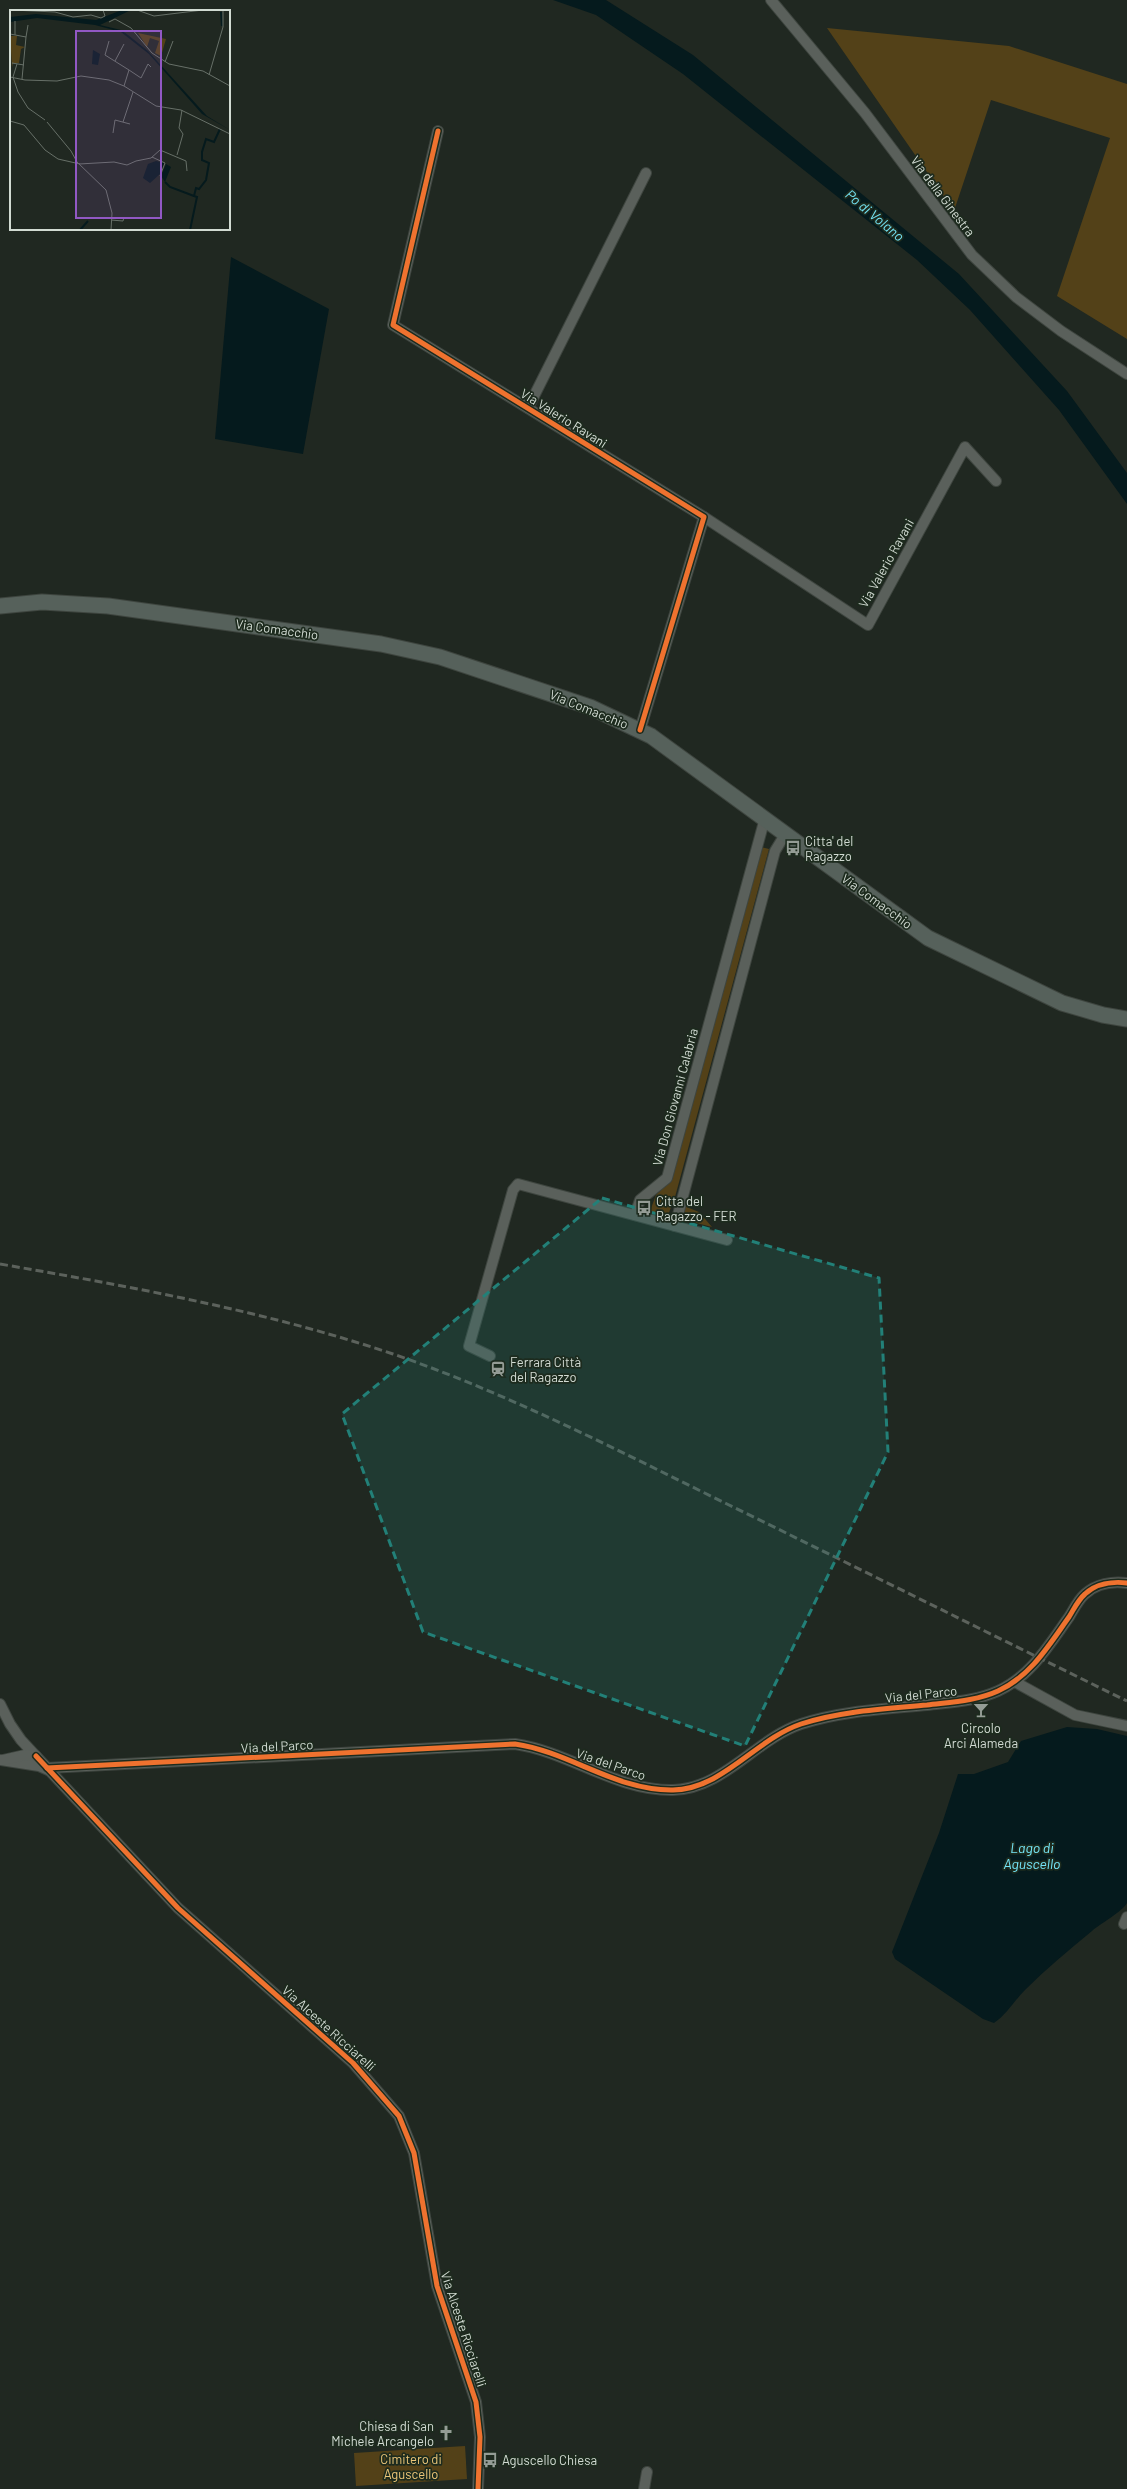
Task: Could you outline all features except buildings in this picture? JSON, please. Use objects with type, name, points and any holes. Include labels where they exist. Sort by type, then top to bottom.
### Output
[{"type":"main road","name":"Via Comacchio","points":[[0,606],[42,602],[108,606],[381,644],[440,658],[524,683],[590,707],[640,730],[786,833],[898,918],[950,950],[1062,1003],[1103,1015],[1127,1018]]},
{"type":"street","name":"Via della Ginestra","points":[[771,0],[865,113],[972,255],[1016,297],[1061,331],[1127,374]]},
{"type":"street","name":"Via Valerio Ravani","points":[[438,132],[393,325],[704,517],[868,625],[965,447],[996,482]]},
{"type":"street","name":"Via Valerio Ravani","points":[[528,408],[646,174]]},
{"type":"street","points":[[640,730],[704,517]]},
{"type":"street","name":"Via Don Giovanni Calabria","points":[[635,1215],[640,1200],[667,1178],[765,818]]},
{"type":"street","points":[[675,1226],[775,852],[786,833]]},
{"type":"street","points":[[490,1356],[469,1346],[515,1186],[522,1183],[727,1240]]},
{"type":"street","name":"Via del Parco","points":[[0,1760],[18,1764],[39,1766],[50,1770],[515,1744],[546,1752],[631,1785],[675,1790],[698,1785],[713,1778],[778,1736],[801,1724],[834,1716],[972,1699],[999,1690],[1015,1682],[1040,1658],[1084,1595],[1102,1585],[1127,1583]]},
{"type":"street","points":[[1015,1682],[1075,1715],[1127,1726]]},
{"type":"street","name":"Via Alceste Ricciarelli","points":[[0,1704],[15,1731],[36,1756],[178,1908],[353,2064],[399,2116],[414,2153],[437,2286],[479,2417],[478,2489]]},
{"type":"street","name":"Via del Parco","points":[[0,1760],[20,1755],[36,1756]]},
{"type":"street","points":[[18,1764],[32,1760],[36,1756]]},
{"type":"street","points":[[644,2489],[647,2472]]},
{"type":"highlighted area","points":[[602,1198],[879,1278],[888,1452],[745,1746],[423,1632],[342,1414]]},
{"type":"green space","points":[[827,28],[1009,46],[1127,84],[1127,339],[1057,296],[1110,138],[991,100],[954,211]]},
{"type":"green space","points":[[761,847],[769,849],[675,1197],[668,1215],[650,1211],[656,1195],[668,1182]]},
{"type":"green space","points":[[684,1206],[699,1212],[712,1227],[681,1219]]},
{"type":"green space","name":"Cimitero di Aguscello","points":[[465,2446],[467,2479],[356,2486],[354,2453]]},
{"type":"water","name":"Po di Volano","points":[[553,0],[606,0],[693,55],[959,274],[1067,391],[1127,473],[1127,504],[1059,410],[970,310],[917,260],[683,74],[596,15]]},
{"type":"water","points":[[231,257],[329,309],[303,454],[215,439]]},
{"type":"water","name":"Lago di Aguscello","points":[[1067,1727],[1097,1729],[1127,1736],[1127,1903],[1121,1910],[1092,1931],[1049,1967],[1025,1990],[1003,2016],[994,2023],[983,2019],[895,1959],[892,1952],[939,1833],[958,1774],[974,1774],[1008,1762],[1021,1741]]},
{"type":"railway","points":[[0,1264],[149,1291],[247,1313],[345,1339],[393,1354],[436,1370],[521,1405],[604,1443],[1127,1701]]},
{"type":"cycle path","points":[[438,131],[393,325],[704,517],[640,730]]},
{"type":"cycle path","points":[[47,1768],[515,1744],[535,1748],[612,1778],[652,1789],[673,1790],[691,1787],[724,1773],[769,1740],[801,1724],[847,1713],[963,1701],[998,1691],[1010,1685],[1030,1668],[1046,1649],[1085,1594],[1104,1584],[1116,1582],[1127,1583]]},
{"type":"cycle path","points":[[36,1756],[178,1908],[353,2063],[399,2116],[414,2153],[437,2286],[476,2402],[480,2437],[478,2489]]},
{"type":"place","name":"Citta' del Ragazzo","points":[[793,848]]},
{"type":"place","name":"Citta del Ragazzo - FER","points":[[644,1208]]},
{"type":"place","name":"Ferrara Città del Ragazzo","points":[[498,1369]]},
{"type":"place","name":"Circolo Arci Alameda","points":[[981,1710]]},
{"type":"place","name":"Chiesa di San Michele Arcangelo","points":[[446,2433]]},
{"type":"place","name":"Aguscello Chiesa","points":[[490,2460]]}]
